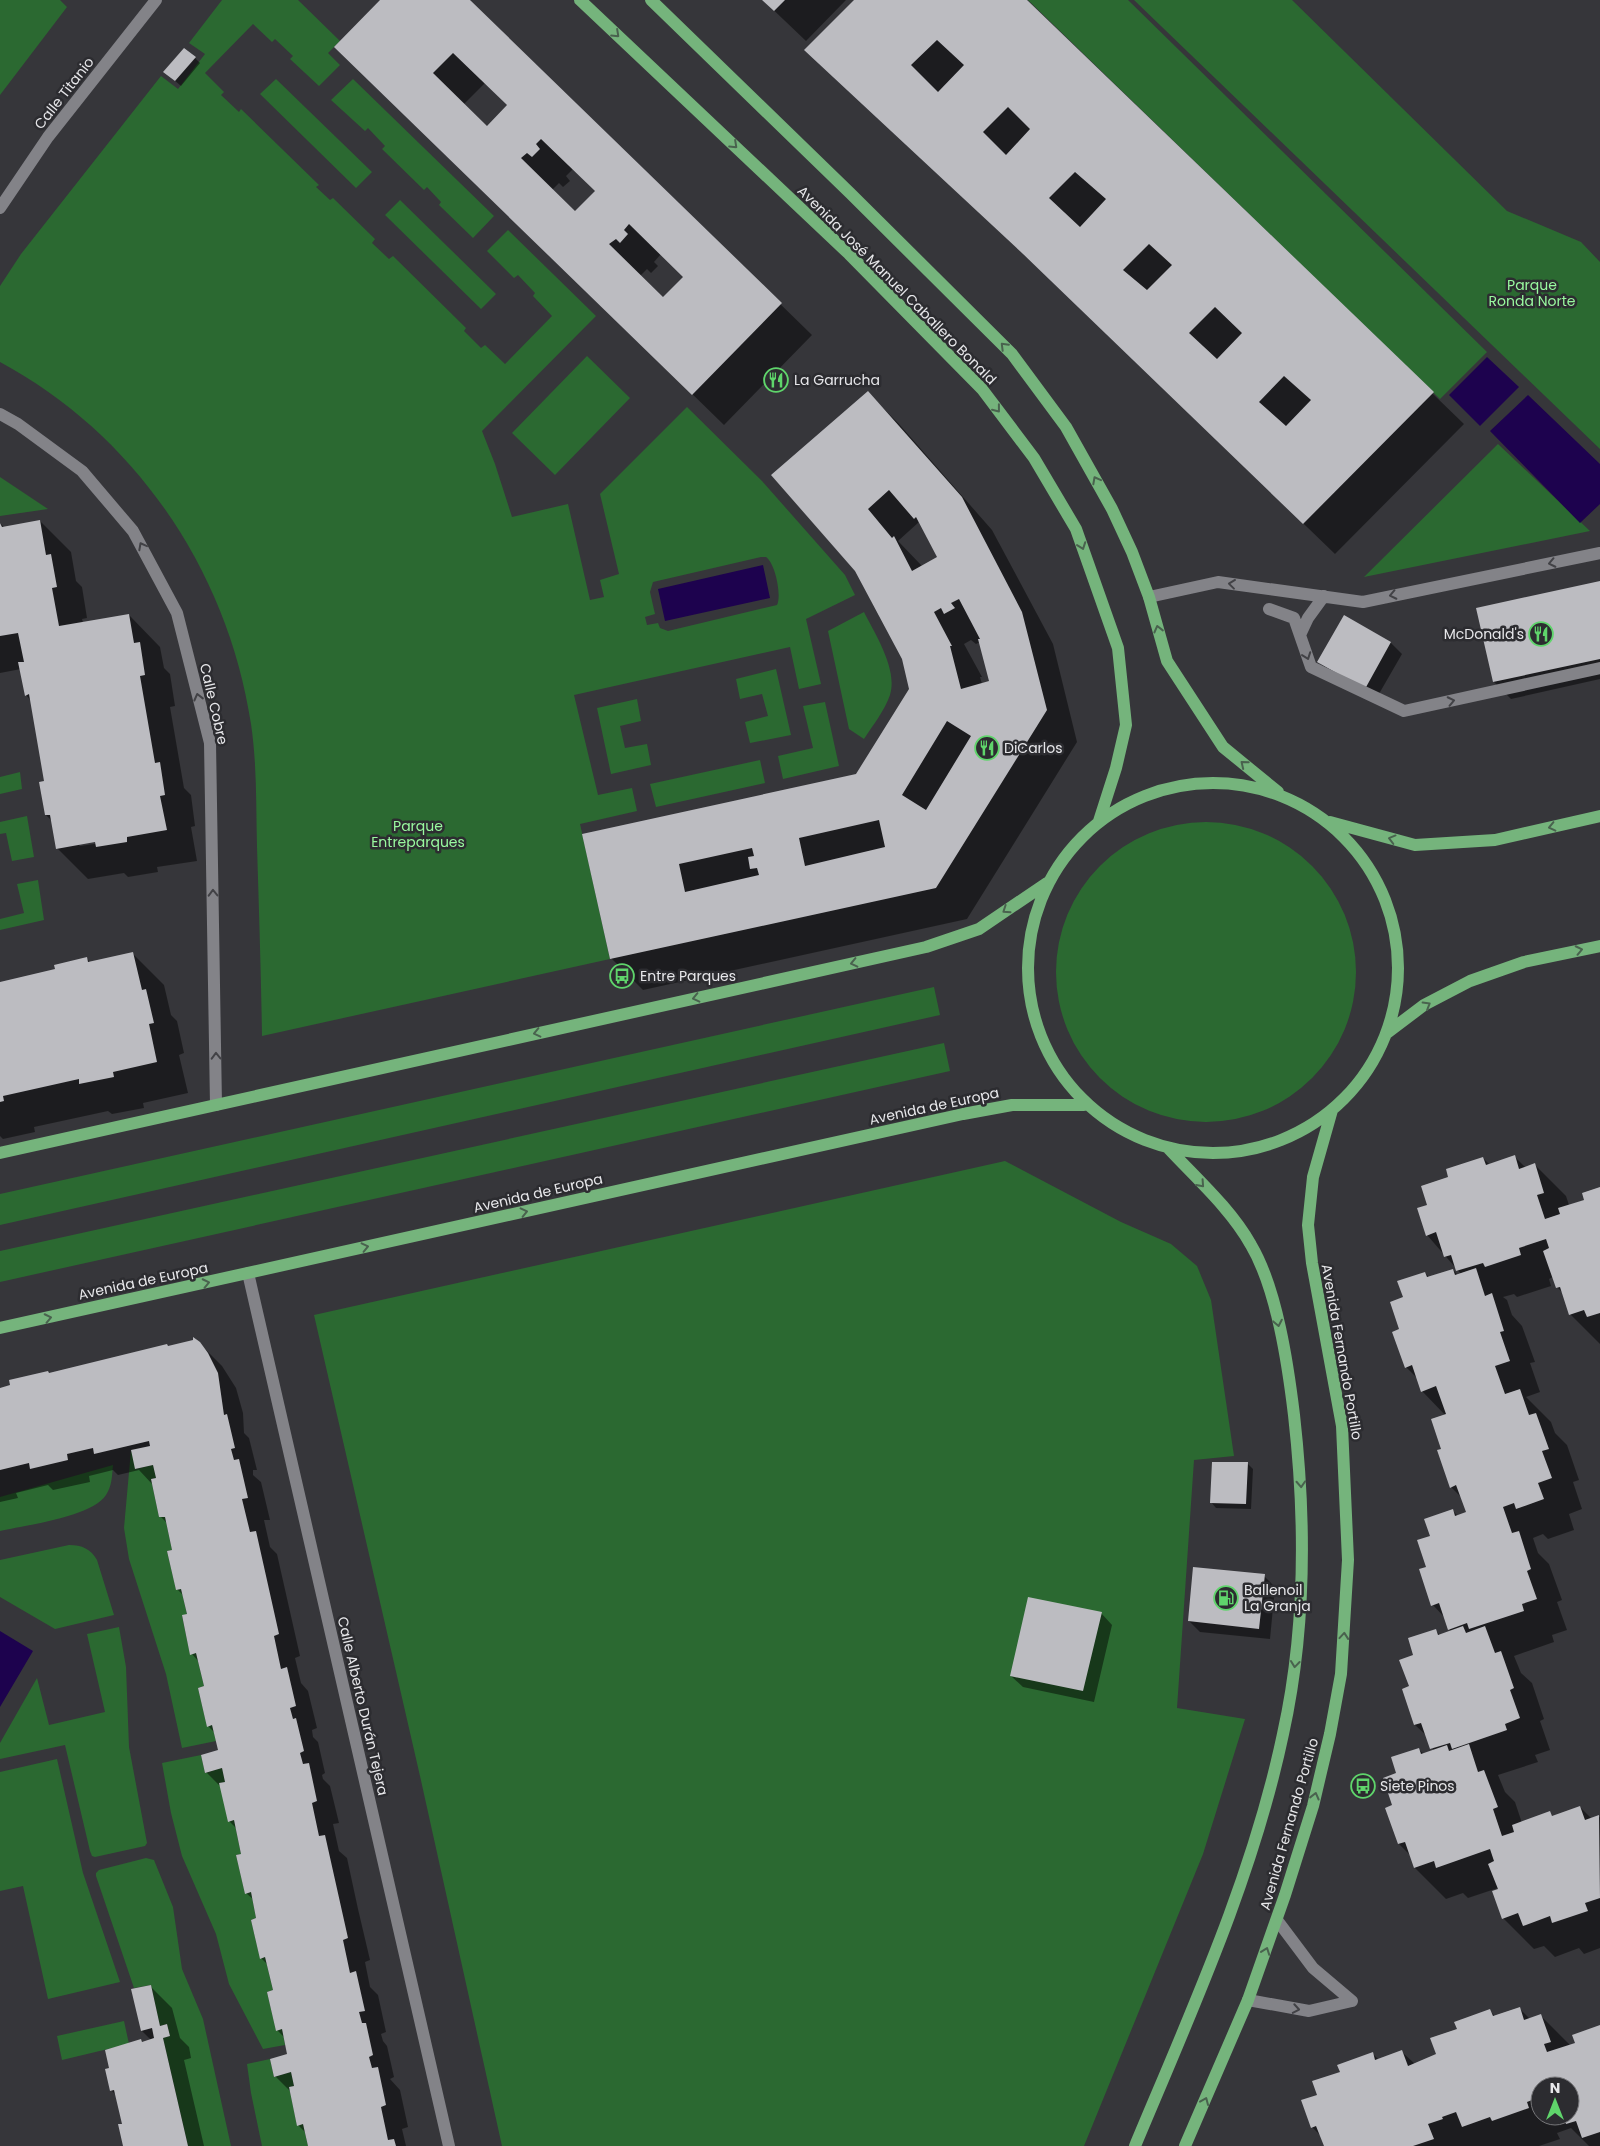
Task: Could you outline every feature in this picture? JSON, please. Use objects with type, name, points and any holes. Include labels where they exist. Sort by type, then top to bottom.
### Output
[{"type":"main road","name":"Avenida José Manuel Caballero Bonald","points":[[580,0],[856,262],[982,389],[1034,458],[1076,530],[1118,648],[1126,725],[1116,768],[1099,821]]},
{"type":"main road","points":[[651,0],[850,192],[1012,354],[1066,427],[1090,468],[1128,544],[1150,597],[1167,661],[1223,747],[1282,795],[1327,821],[1415,845],[1495,840],[1600,816]]},
{"type":"main road","points":[[1282,795],[1235,783],[1187,784],[1140,796],[1099,821],[1069,849],[1047,883],[1033,919],[1027,956],[1028,995],[1038,1031],[1055,1066],[1084,1105],[1135,1136],[1168,1148],[1212,1153],[1255,1148],[1296,1134],[1332,1110],[1365,1075],[1387,1033],[1398,987],[1397,940],[1384,895],[1360,854],[1327,821]]},
{"type":"main road","points":[[0,1153],[926,947],[980,929],[1047,883]]},
{"type":"main road","points":[[1387,1033],[1424,1006],[1470,981],[1524,962],[1600,946]]},
{"type":"main road","name":"Avenida de Europa","points":[[0,1328],[963,1114],[1012,1105],[1084,1105]]},
{"type":"main road","name":"Avenida Fernando Portillo","points":[[1185,2146],[1248,2000],[1277,1920],[1313,1806],[1330,1734],[1341,1674],[1348,1560],[1342,1426],[1312,1263],[1308,1225],[1313,1177],[1332,1110]]},
{"type":"main road","name":"Avenida Fernando Portillo","points":[[1135,2146],[1214,1957],[1264,1806],[1283,1734],[1294,1671],[1301,1607],[1303,1524],[1299,1459],[1292,1393],[1274,1302],[1264,1273],[1251,1245],[1232,1218],[1168,1148]]},
{"type":"street","name":"Calle Titanio","points":[[0,208],[48,137],[156,0]]},
{"type":"street","name":"Calle Cobre","points":[[0,414],[18,424],[82,471],[134,531],[177,613],[210,743],[216,1105]]},
{"type":"street","points":[[1150,597],[1218,582],[1363,602],[1600,553]]},
{"type":"street","points":[[1300,635],[1308,618],[1324,596]]},
{"type":"street","points":[[1269,609],[1294,618],[1311,667],[1404,711],[1600,668]]},
{"type":"street","name":"Calle Alberto Durán Tejera","points":[[248,1274],[449,2146]]},
{"type":"street","points":[[1248,2000],[1309,2011],[1352,2001],[1313,1968],[1277,1920]]},
{"type":"green space","points":[[0,0],[60,0],[67,7],[0,95]]},
{"type":"green space","name":"Parque Entreparques","points":[[222,0],[298,0],[340,41],[328,53],[340,65],[319,86],[290,59],[293,56],[275,39],[272,42],[253,24],[205,73],[224,92],[221,95],[239,112],[241,109],[319,185],[316,187],[330,200],[333,198],[375,239],[372,243],[389,259],[393,256],[466,328],[464,331],[481,348],[485,345],[505,364],[552,316],[533,296],[535,293],[518,275],[514,278],[487,251],[508,230],[596,316],[482,431],[512,517],[568,504],[590,600],[604,597],[600,580],[619,574],[600,494],[687,407],[762,481],[845,575],[855,595],[806,619],[821,684],[799,689],[790,647],[574,695],[598,795],[632,788],[637,811],[580,824],[610,959],[262,1036],[256,785],[253,739],[239,668],[221,614],[197,562],[168,513],[133,469],[93,428],[49,392],[0,362],[0,286],[21,254],[161,76],[178,89],[205,54],[189,43]],"holes":[[[766,557],[772,566],[777,580],[779,594],[777,605],[668,631],[660,628],[658,623],[647,625],[645,617],[655,614],[650,592],[653,582]]]},
{"type":"green space","points":[[1028,0],[1128,0],[1487,352],[1440,399]]},
{"type":"green space","name":"Parque Ronda Norte","points":[[1134,0],[1292,0],[1507,211],[1581,242],[1600,262],[1600,449]]},
{"type":"green space","points":[[276,79],[372,172],[356,188],[260,94]]},
{"type":"green space","points":[[353,79],[494,216],[473,238],[439,205],[441,202],[427,187],[424,190],[382,149],[385,146],[368,128],[365,131],[331,100]]},
{"type":"green space","points":[[400,200],[496,294],[481,309],[385,215]]},
{"type":"green space","points":[[587,356],[630,398],[555,475],[512,433]]},
{"type":"green space","points":[[1498,444],[1590,531],[1364,577]]},
{"type":"green space","points":[[0,477],[48,509],[0,516]]},
{"type":"green space","points":[[864,612],[884,652],[891,674],[892,685],[885,706],[864,739],[849,729],[828,631]]},
{"type":"green space","points":[[776,669],[791,735],[750,743],[745,722],[768,716],[762,694],[740,699],[736,679]]},
{"type":"green space","points":[[637,699],[641,721],[620,726],[625,748],[647,744],[651,765],[611,774],[597,708]]},
{"type":"green space","points":[[825,702],[839,766],[783,779],[778,756],[813,748],[803,706]]},
{"type":"green space","points":[[760,760],[765,783],[656,807],[650,784]]},
{"type":"green space","points":[[20,772],[22,789],[0,794],[0,777]]},
{"type":"green space","points":[[27,816],[34,857],[12,861],[6,833],[0,834],[0,822]]},
{"type":"green space","points":[[1206,822],[1235,825],[1263,833],[1289,847],[1312,866],[1331,889],[1345,915],[1353,943],[1356,972],[1353,1001],[1345,1029],[1331,1055],[1312,1078],[1289,1097],[1263,1111],[1235,1119],[1206,1122],[1177,1119],[1149,1111],[1123,1097],[1100,1078],[1081,1055],[1067,1029],[1059,1001],[1056,972],[1059,943],[1067,915],[1081,889],[1100,866],[1123,847],[1149,833],[1177,825]]},
{"type":"green space","points":[[38,880],[44,920],[0,930],[0,919],[24,913],[17,884]]},
{"type":"green space","points":[[934,987],[940,1015],[0,1225],[0,1194]]},
{"type":"green space","points":[[944,1043],[950,1071],[0,1282],[0,1251]]},
{"type":"green space","points":[[1005,1161],[1121,1222],[1171,1244],[1197,1266],[1211,1300],[1234,1456],[1194,1460],[1177,1708],[1245,1719],[1203,1854],[1084,2146],[502,2146],[420,1776],[314,1315]]},
{"type":"green space","points":[[131,1450],[136,1469],[153,1465],[156,1478],[151,1479],[159,1517],[165,1517],[172,1550],[167,1551],[176,1589],[181,1589],[187,1614],[182,1616],[190,1654],[196,1653],[204,1686],[198,1688],[207,1726],[212,1725],[216,1741],[182,1748],[166,1674],[129,1559],[124,1528]]},
{"type":"green space","points":[[113,1465],[109,1488],[106,1495],[98,1503],[58,1519],[0,1531],[0,1497]]},
{"type":"green space","points":[[69,1545],[86,1548],[95,1556],[114,1615],[55,1629],[0,1597],[0,1560]]},
{"type":"green space","points":[[119,1627],[126,1667],[129,1747],[147,1843],[145,1846],[95,1857],[92,1856],[90,1851],[65,1745],[0,1759],[0,1743],[37,1678],[49,1725],[105,1712],[87,1634]]},
{"type":"green space","points":[[201,1755],[205,1773],[222,1768],[225,1782],[220,1783],[228,1821],[234,1820],[241,1854],[236,1855],[245,1893],[251,1892],[256,1918],[251,1920],[260,1958],[265,1957],[273,1990],[267,1992],[276,2030],[282,2029],[285,2045],[263,2049],[229,1984],[216,1934],[182,1856],[171,1813],[162,1763]]},
{"type":"green space","points":[[57,1759],[83,1873],[120,1982],[48,1999],[23,1886],[0,1891],[0,1772]]},
{"type":"green space","points":[[146,1858],[154,1860],[173,1907],[182,1969],[203,2019],[231,2146],[188,2146],[163,2038],[170,2036],[167,2024],[160,2026],[151,1985],[134,1988],[96,1876],[99,1870]]},
{"type":"green space","points":[[124,2021],[129,2044],[62,2060],[57,2036]]},
{"type":"green space","points":[[270,2059],[274,2077],[291,2072],[294,2086],[289,2087],[297,2125],[303,2124],[308,2146],[262,2146],[247,2064]]},
{"type":"shaded area","points":[[1487,357],[1519,387],[1480,426],[1449,395]]},
{"type":"shaded area","points":[[1528,395],[1600,464],[1600,504],[1580,523],[1490,431]]},
{"type":"shaded area","points":[[763,565],[770,598],[665,621],[658,589]]},
{"type":"shaded area","points":[[0,1631],[33,1651],[0,1707]]},
{"type":"building","points":[[380,0],[470,0],[782,303],[692,395],[334,47]],"holes":[[[453,53],[507,105],[487,126],[433,73]],[[541,139],[595,191],[575,211],[521,158],[527,153],[532,157],[540,149],[536,144]],[[629,224],[683,277],[663,297],[609,244],[616,239],[620,243],[628,234],[624,230]]]},
{"type":"building","points":[[762,0],[785,0],[774,11]]},
{"type":"building","points":[[854,0],[1027,0],[1434,392],[1303,524],[1023,254],[804,50]],"holes":[[[937,40],[964,65],[938,92],[911,65]],[[1008,107],[1030,129],[1006,155],[983,132]],[[1075,172],[1106,199],[1080,227],[1049,198]],[[1149,244],[1172,265],[1147,290],[1123,270]],[[1215,307],[1242,333],[1217,359],[1189,333]],[[1284,376],[1311,400],[1286,426],[1259,402]]]},
{"type":"building","points":[[184,48],[196,57],[175,81],[163,72]]},
{"type":"building","points":[[868,391],[962,497],[1022,612],[1047,710],[936,888],[610,959],[582,834],[856,774],[909,689],[902,659],[855,571],[771,475]],"holes":[[[889,490],[914,519],[916,517],[937,557],[912,571],[894,536],[892,538],[868,509]],[[959,599],[980,639],[978,639],[989,681],[961,689],[950,646],[952,646],[934,612],[941,608],[944,614],[955,608],[951,603]],[[947,721],[971,736],[926,810],[902,795]],[[879,820],[885,847],[805,866],[799,838]],[[752,848],[754,856],[748,857],[750,869],[757,868],[759,875],[685,892],[679,864]]]},
{"type":"building","points":[[40,520],[46,555],[51,554],[57,587],[52,588],[59,626],[129,614],[134,643],[140,642],[145,675],[140,676],[155,763],[160,762],[165,795],[160,796],[167,830],[127,837],[127,842],[96,847],[95,842],[56,849],[50,815],[45,815],[39,782],[44,781],[29,694],[25,696],[18,662],[24,662],[18,633],[0,636],[0,523],[2,527]]},
{"type":"building","name":"McDonald's","points":[[1600,581],[1600,659],[1493,682],[1476,608]]},
{"type":"building","points":[[1344,615],[1391,642],[1365,689],[1317,662]]},
{"type":"building","points":[[133,952],[142,990],[146,989],[154,1023],[149,1024],[157,1062],[113,1072],[114,1077],[79,1084],[79,1079],[3,1096],[4,1101],[0,1102],[0,982],[55,969],[54,965],[87,957],[88,962]]},
{"type":"building","points":[[1515,1155],[1519,1169],[1535,1163],[1544,1193],[1537,1195],[1545,1219],[1560,1214],[1558,1208],[1584,1200],[1582,1193],[1600,1187],[1600,1313],[1587,1317],[1584,1310],[1569,1315],[1560,1287],[1556,1288],[1543,1251],[1549,1248],[1546,1239],[1519,1248],[1521,1255],[1485,1267],[1483,1263],[1456,1271],[1451,1255],[1444,1257],[1436,1232],[1426,1236],[1417,1208],[1427,1205],[1421,1186],[1448,1177],[1446,1169],[1483,1157],[1486,1165]]},
{"type":"building","points":[[1476,1268],[1485,1296],[1492,1293],[1504,1331],[1500,1332],[1510,1361],[1495,1366],[1505,1394],[1520,1389],[1529,1415],[1536,1413],[1549,1449],[1542,1451],[1552,1478],[1538,1483],[1544,1499],[1516,1509],[1514,1503],[1503,1507],[1512,1533],[1519,1531],[1531,1569],[1527,1571],[1537,1599],[1522,1604],[1524,1611],[1469,1629],[1467,1623],[1448,1630],[1439,1603],[1431,1606],[1419,1569],[1426,1567],[1417,1540],[1430,1536],[1424,1519],[1453,1509],[1455,1516],[1466,1512],[1456,1485],[1450,1488],[1437,1450],[1441,1449],[1431,1419],[1446,1414],[1436,1386],[1421,1392],[1412,1365],[1405,1368],[1392,1332],[1399,1329],[1390,1302],[1403,1297],[1397,1281],[1425,1272],[1427,1277],[1453,1269],[1455,1275]]},
{"type":"building","points":[[193,1337],[200,1342],[208,1353],[218,1373],[224,1415],[227,1414],[235,1448],[231,1449],[234,1460],[239,1459],[248,1498],[242,1499],[250,1532],[256,1531],[279,1634],[274,1636],[281,1669],[287,1667],[296,1706],[290,1708],[293,1719],[296,1718],[304,1751],[300,1753],[303,1764],[309,1763],[317,1801],[312,1803],[319,1836],[325,1835],[348,1938],[343,1940],[350,1973],[356,1971],[365,2011],[359,2012],[362,2023],[366,2023],[373,2055],[369,2057],[372,2068],[378,2067],[386,2105],[381,2107],[388,2140],[394,2139],[396,2146],[308,2146],[303,2124],[297,2126],[289,2087],[294,2086],[291,2072],[274,2077],[270,2059],[287,2054],[282,2029],[276,2031],[267,1992],[273,1990],[265,1957],[260,1959],[251,1920],[256,1918],[251,1892],[245,1894],[236,1855],[241,1854],[234,1820],[228,1822],[219,1783],[225,1782],[222,1768],[205,1773],[201,1755],[218,1750],[212,1725],[207,1727],[198,1688],[204,1686],[196,1653],[190,1655],[182,1615],[187,1614],[181,1589],[176,1590],[167,1551],[172,1550],[165,1517],[159,1517],[151,1479],[156,1478],[153,1465],[135,1469],[131,1450],[150,1446],[149,1441],[94,1454],[93,1448],[67,1454],[68,1460],[30,1469],[29,1463],[0,1470],[0,1388],[10,1385],[9,1380],[48,1371],[49,1373],[167,1344],[168,1346],[193,1340]]},
{"type":"building","points":[[1212,1462],[1248,1462],[1246,1504],[1210,1503]]},
{"type":"building","name":"Ballenoil La Granja","points":[[1193,1567],[1265,1574],[1259,1629],[1188,1621]]},
{"type":"building","points":[[1028,1597],[1102,1612],[1083,1691],[1010,1676]]},
{"type":"building","points":[[1463,1626],[1466,1633],[1485,1626],[1495,1653],[1501,1651],[1514,1688],[1510,1690],[1520,1718],[1505,1724],[1507,1730],[1452,1749],[1450,1743],[1430,1749],[1421,1723],[1414,1725],[1402,1689],[1409,1686],[1399,1660],[1413,1655],[1408,1638],[1436,1629],[1438,1635]]},
{"type":"building","points":[[1469,1744],[1478,1772],[1484,1770],[1498,1807],[1493,1809],[1502,1836],[1514,1832],[1512,1825],[1550,1811],[1552,1816],[1580,1806],[1585,1820],[1599,1815],[1600,1898],[1585,1903],[1588,1911],[1552,1923],[1550,1916],[1523,1926],[1518,1913],[1502,1919],[1492,1891],[1498,1889],[1488,1864],[1494,1861],[1490,1849],[1436,1868],[1434,1861],[1414,1868],[1405,1842],[1398,1844],[1385,1808],[1392,1805],[1383,1778],[1396,1773],[1391,1757],[1419,1748],[1421,1754],[1447,1745],[1449,1751]]},
{"type":"building","points":[[151,1985],[160,2026],[167,2024],[170,2036],[163,2038],[188,2146],[123,2146],[118,2124],[122,2124],[114,2090],[110,2091],[105,2069],[109,2068],[105,2050],[141,2039],[142,2042],[154,2038],[152,2028],[141,2031],[131,1989]]},
{"type":"building","points":[[1520,2007],[1524,2020],[1541,2014],[1551,2042],[1544,2044],[1547,2052],[1575,2043],[1572,2035],[1600,2025],[1600,2132],[1582,2138],[1578,2126],[1580,2126],[1580,2076],[1530,2076],[1530,2101],[1527,2102],[1529,2108],[1492,2121],[1490,2117],[1462,2127],[1456,2112],[1428,2124],[1434,2139],[1413,2146],[1324,2146],[1316,2126],[1311,2128],[1301,2100],[1317,2095],[1312,2081],[1340,2072],[1337,2065],[1373,2052],[1375,2060],[1402,2050],[1408,2066],[1436,2054],[1430,2038],[1457,2029],[1454,2022],[1490,2009],[1493,2016]]},
{"type":"place","name":"La Garrucha","points":[[776,380]]},
{"type":"place","name":"McDonald's","points":[[1541,634]]},
{"type":"place","name":"DiCarlos","points":[[987,748]]},
{"type":"place","name":"Entre Parques","points":[[622,976]]},
{"type":"place","name":"Ballenoil La Granja","points":[[1226,1598]]},
{"type":"place","name":"Siete Pinos","points":[[1363,1786]]}]
